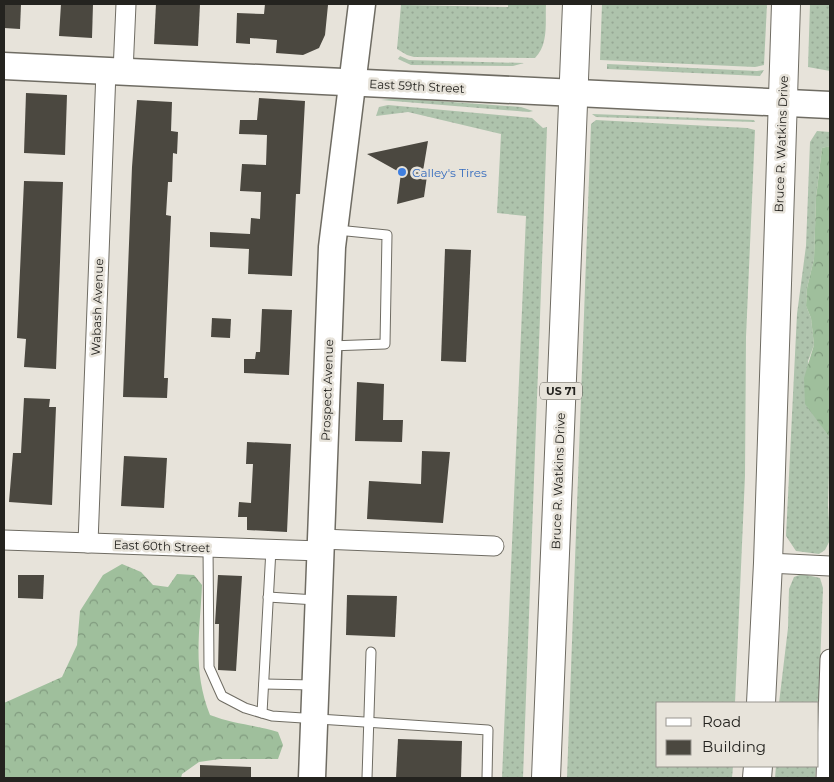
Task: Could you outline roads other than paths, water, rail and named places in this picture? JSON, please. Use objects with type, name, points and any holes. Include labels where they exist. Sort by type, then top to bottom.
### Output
[{"type":"highway","name":"Bruce R. Watkins Drive","points":[[546,778],[577,4]]},
{"type":"highway","name":"Bruce R. Watkins Drive","points":[[761,702],[768,563],[786,4]]},
{"type":"street","name":"Wabash Avenue","points":[[88,543],[114,71],[126,4]]},
{"type":"street","name":"Prospect Avenue","points":[[312,778],[334,230],[362,4]]},
{"type":"street","name":"East 59th Street","points":[[4,66],[830,104]]},
{"type":"street","name":"East 60th Street","points":[[4,540],[271,549],[321,545],[494,546]]},
{"type":"street","points":[[768,563],[830,566]]},
{"type":"street","points":[[826,778],[830,659]]},
{"type":"lane","points":[[328,346],[385,344],[387,235],[334,230]]},
{"type":"lane","points":[[208,547],[209,668],[222,696],[245,708],[262,713],[314,720],[488,730],[486,778]]},
{"type":"lane","points":[[262,713],[271,549]]},
{"type":"lane","points":[[268,597],[319,600]]},
{"type":"lane","points":[[367,778],[370,652]]},
{"type":"lane","points":[[264,684],[315,686]]},
{"type":"place","name":"Calley's Tires","points":[[402,172]]}]
